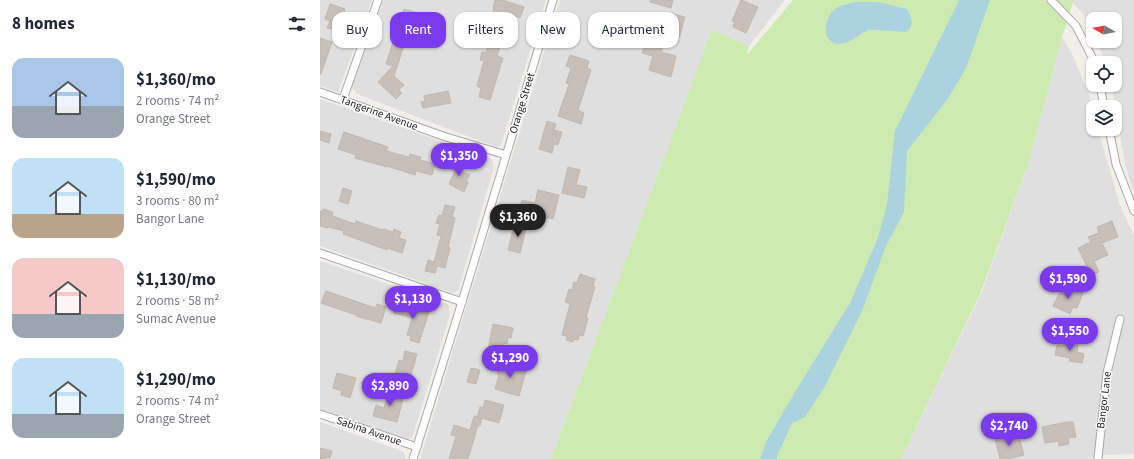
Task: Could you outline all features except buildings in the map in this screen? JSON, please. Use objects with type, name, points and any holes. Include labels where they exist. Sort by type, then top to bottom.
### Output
[{"type":"street","points":[[343,99],[378,0]]},
{"type":"street","name":"Orange Street","points":[[413,459],[553,0]]},
{"type":"street","points":[[1051,0],[1076,26],[1091,56]]},
{"type":"street","name":"Tangerine Avenue","points":[[320,92],[443,136],[506,155]]},
{"type":"street","points":[[1110,136],[1116,164],[1134,211]]},
{"type":"street","points":[[320,253],[462,302]]},
{"type":"street","name":"Bangor Lane","points":[[1096,458],[1107,373],[1120,319]]},
{"type":"street","name":"Sabina Avenue","points":[[320,414],[417,447]]},
{"type":"street","points":[[1096,458],[1106,459]]},
{"type":"shaded area","points":[[320,0],[372,0],[368,12],[332,12],[332,48],[354,48],[338,92],[320,86]]},
{"type":"shaded area","points":[[383,0],[546,0],[542,12],[526,12],[526,48],[531,48],[501,145],[496,147],[357,94],[352,87],[366,48],[382,48],[382,12],[379,12]]},
{"type":"shaded area","points":[[560,0],[785,0],[749,46],[712,31],[551,459],[420,459],[545,48],[580,48],[580,12],[556,12]]},
{"type":"shaded area","points":[[1074,0],[1134,0],[1134,193],[1125,165],[1120,136],[1122,136],[1122,100],[1114,100],[1113,92],[1122,92],[1122,56],[1102,56],[1100,48],[1122,48],[1122,12],[1086,12],[1086,18],[1073,3]]},
{"type":"shaded area","points":[[1062,37],[1072,54],[1086,88],[1086,92],[1088,92],[1091,100],[1086,100],[1086,136],[1100,136],[1119,203],[1134,236],[1134,454],[1106,455],[1087,459],[901,459],[982,292],[1029,162]]},
{"type":"shaded area","points":[[320,99],[492,159],[494,167],[458,291],[453,293],[320,246]]},
{"type":"shaded area","points":[[320,261],[448,304],[450,315],[412,438],[405,439],[320,409]]},
{"type":"shaded area","points":[[320,422],[402,451],[406,456],[405,459],[320,459]]},
{"type":"green space","points":[[793,0],[1074,0],[1062,37],[1029,162],[981,292],[901,459],[551,459],[712,30],[749,46],[746,56]]},
{"type":"water","points":[[959,0],[990,0],[966,68],[947,100],[907,151],[904,212],[885,248],[863,309],[824,388],[805,417],[792,423],[777,459],[760,459],[766,442],[850,303],[877,240],[887,205],[895,131]]},
{"type":"water","points":[[855,2],[878,2],[907,9],[912,22],[911,25],[905,32],[868,30],[845,43],[837,44],[832,42],[826,34],[828,17],[835,9]]}]
